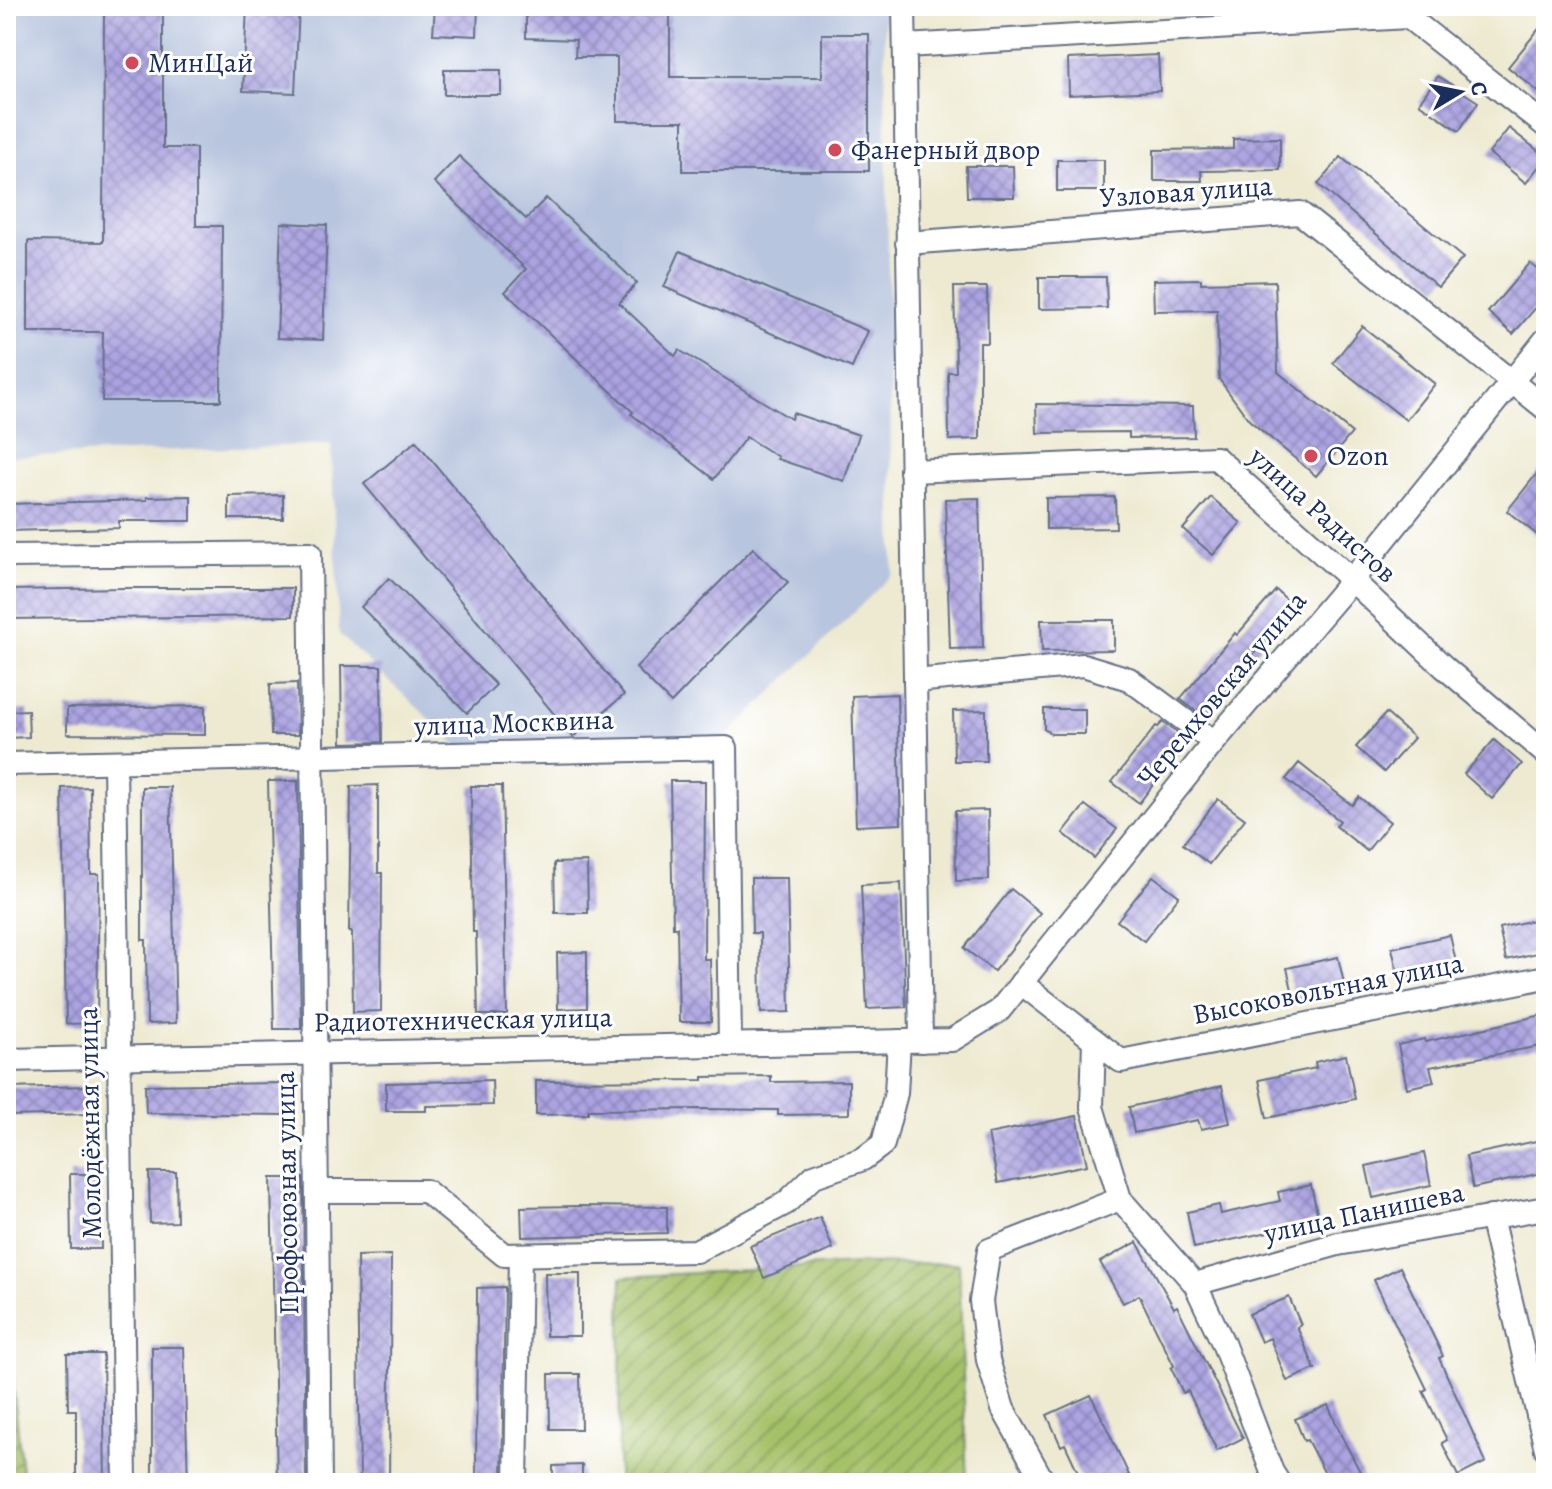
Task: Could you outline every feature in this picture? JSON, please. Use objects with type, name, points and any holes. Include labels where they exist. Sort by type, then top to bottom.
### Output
[{"type":"street","points":[[317,1191],[426,1191],[504,1255],[696,1251],[786,1203],[814,1176],[863,1159],[883,1144],[910,1041],[915,681],[904,6]]},
{"type":"street","points":[[905,46],[1408,17],[1546,126]]},
{"type":"street","name":"Узловая улица","points":[[907,243],[1300,213],[1546,409]]},
{"type":"street","name":"Черемховская улица","points":[[910,1041],[952,1040],[999,1011],[1214,742],[1352,580],[1546,339]]},
{"type":"street","name":"улица Радистов","points":[[911,471],[1216,458],[1444,667],[1546,754]]},
{"type":"street","name":"Профсоюзная улица","points":[[6,556],[310,553],[320,1483]]},
{"type":"street","points":[[915,681],[1083,665],[1129,679],[1214,742]]},
{"type":"street","name":"улица Москвина","points":[[6,764],[726,748],[730,1045]]},
{"type":"street","name":"Молодёжная улица","points":[[115,762],[125,1483]]},
{"type":"street","name":"Высоковольтная улица","points":[[1094,1040],[1121,1061],[1546,977]]},
{"type":"street","points":[[1021,983],[1094,1040],[1092,1107],[1120,1199],[1195,1284],[1223,1343],[1272,1472],[1279,1483]]},
{"type":"street","name":"Радиотехническая улица","points":[[6,1060],[910,1041]]},
{"type":"street","points":[[1044,1483],[1003,1409],[988,1360],[981,1301],[989,1250],[1120,1199]]},
{"type":"street","name":"улица Панишева","points":[[1195,1284],[1338,1244],[1546,1208]]},
{"type":"street","points":[[1491,1217],[1546,1449]]},
{"type":"street","points":[[516,1483],[520,1255]]},
{"type":"shaded area","points":[[6,6],[884,6],[893,574],[719,744],[470,757],[339,634],[331,444],[6,457]]},
{"type":"green space","points":[[959,1263],[967,1483],[618,1483],[622,1277],[858,1264]]},
{"type":"green space","points":[[6,1310],[23,1483],[6,1483]]},
{"type":"building","points":[[104,6],[163,6],[163,148],[196,148],[196,226],[222,226],[221,401],[102,401],[103,332],[28,332],[28,241],[103,242]]},
{"type":"building","points":[[247,6],[299,6],[295,93],[243,91]]},
{"type":"building","points":[[435,6],[478,6],[477,36],[433,34]]},
{"type":"building","points":[[526,6],[670,6],[670,77],[822,77],[822,34],[869,34],[869,171],[683,171],[683,121],[617,121],[617,57],[575,57],[576,40],[526,38]]},
{"type":"building","points":[[1546,20],[1546,98],[1508,67]]},
{"type":"building","points":[[1158,55],[1160,91],[1069,95],[1068,59]]},
{"type":"building","points":[[444,70],[501,70],[501,95],[444,95]]},
{"type":"building","points":[[1438,76],[1478,102],[1459,131],[1419,103]]},
{"type":"building","points":[[1509,128],[1546,157],[1526,183],[1489,153]]},
{"type":"building","points":[[1280,138],[1280,170],[1201,171],[1202,181],[1154,181],[1154,150],[1233,149],[1233,139]]},
{"type":"building","points":[[459,156],[526,219],[546,198],[637,283],[619,303],[675,356],[679,350],[791,419],[793,413],[859,435],[844,481],[777,459],[746,437],[714,479],[631,414],[633,412],[505,292],[526,269],[434,182]]},
{"type":"building","points":[[1341,157],[1463,258],[1438,287],[1318,184]]},
{"type":"building","points":[[1057,160],[1104,160],[1104,191],[1057,191]]},
{"type":"building","points":[[966,166],[1013,166],[1014,197],[967,197]]},
{"type":"building","points":[[281,223],[327,225],[323,340],[277,338]]},
{"type":"building","points":[[680,251],[868,331],[852,368],[664,287]]},
{"type":"building","points":[[1530,263],[1546,277],[1546,296],[1513,334],[1488,312]]},
{"type":"building","points":[[1039,277],[1106,277],[1107,308],[1039,309]]},
{"type":"building","points":[[1201,279],[1201,283],[1275,281],[1278,372],[1352,433],[1316,476],[1249,420],[1219,379],[1217,310],[1154,311],[1153,280]]},
{"type":"building","points":[[954,287],[987,287],[988,343],[980,343],[980,439],[949,440],[948,372],[956,372]]},
{"type":"building","points":[[1362,326],[1435,384],[1406,420],[1333,363]]},
{"type":"building","points":[[1036,404],[1193,406],[1194,437],[1129,438],[1129,432],[1037,433]]},
{"type":"building","points":[[416,441],[624,695],[573,737],[364,484]]},
{"type":"building","points":[[1546,462],[1546,542],[1507,511]]},
{"type":"building","points":[[283,495],[283,519],[229,519],[229,496]]},
{"type":"building","points":[[191,496],[191,521],[119,521],[119,528],[6,531],[6,504]]},
{"type":"building","points":[[1115,497],[1116,528],[1046,529],[1046,498]]},
{"type":"building","points":[[1211,497],[1241,523],[1213,555],[1183,529]]},
{"type":"building","points":[[979,498],[983,648],[950,649],[945,499]]},
{"type":"building","points":[[753,548],[788,582],[671,703],[636,668]]},
{"type":"building","points":[[389,578],[496,685],[467,713],[361,607]]},
{"type":"building","points":[[293,588],[293,616],[6,619],[6,590]]},
{"type":"building","points":[[1276,590],[1295,607],[1266,638],[1205,718],[1180,699]]},
{"type":"building","points":[[1041,620],[1114,620],[1114,650],[1042,651]]},
{"type":"building","points":[[341,666],[381,666],[382,742],[342,743]]},
{"type":"building","points":[[297,683],[298,735],[271,735],[270,684]]},
{"type":"building","points":[[897,694],[901,824],[856,826],[852,696]]},
{"type":"building","points":[[205,706],[205,735],[67,734],[67,708]]},
{"type":"building","points":[[1044,709],[1085,709],[1085,734],[1051,734],[1044,729]]},
{"type":"building","points":[[28,710],[29,737],[6,738],[6,711]]},
{"type":"building","points":[[986,710],[986,761],[954,761],[953,711]]},
{"type":"building","points":[[1386,713],[1414,738],[1384,772],[1356,747]]},
{"type":"building","points":[[1163,722],[1188,740],[1139,803],[1112,782],[1156,726]]},
{"type":"building","points":[[1494,740],[1522,764],[1492,799],[1464,774]]},
{"type":"building","points":[[1299,763],[1352,805],[1359,797],[1390,822],[1367,851],[1336,826],[1340,821],[1286,779]]},
{"type":"building","points":[[268,781],[298,781],[301,1029],[274,1029]]},
{"type":"building","points":[[670,781],[705,781],[704,959],[710,959],[711,1022],[679,1022],[677,927],[673,927]]},
{"type":"building","points":[[378,785],[378,873],[382,873],[381,1011],[353,1012],[352,932],[349,932],[351,786]]},
{"type":"building","points":[[471,786],[502,786],[507,1015],[478,1015],[476,932],[473,932]]},
{"type":"building","points":[[90,787],[91,874],[99,874],[97,1023],[66,1024],[62,788]]},
{"type":"building","points":[[142,787],[170,787],[176,1023],[147,1024],[146,940],[142,940]]},
{"type":"building","points":[[1218,799],[1245,819],[1209,864],[1183,844]]},
{"type":"building","points":[[1085,805],[1117,829],[1094,858],[1063,833]]},
{"type":"building","points":[[988,810],[989,880],[956,881],[955,811]]},
{"type":"building","points":[[587,862],[588,913],[555,913],[554,863]]},
{"type":"building","points":[[1153,876],[1179,896],[1144,941],[1117,921]]},
{"type":"building","points":[[751,878],[787,878],[790,1012],[761,1013],[760,933],[752,933]]},
{"type":"building","points":[[901,883],[906,1007],[867,1009],[861,885]]},
{"type":"building","points":[[1011,889],[1040,913],[994,971],[964,948]]},
{"type":"building","points":[[1546,917],[1546,951],[1506,960],[1499,928]]},
{"type":"building","points":[[1450,935],[1457,967],[1399,979],[1392,948]]},
{"type":"building","points":[[587,952],[587,1008],[558,1009],[557,953]]},
{"type":"building","points":[[1338,957],[1346,992],[1295,1003],[1287,968]]},
{"type":"building","points":[[1546,1014],[1546,1045],[1430,1067],[1434,1082],[1407,1088],[1398,1045],[1424,1039],[1425,1042]]},
{"type":"building","points":[[1346,1055],[1355,1099],[1267,1118],[1259,1080],[1316,1068],[1315,1062]]},
{"type":"building","points":[[771,1076],[771,1082],[849,1081],[849,1114],[778,1115],[778,1110],[704,1109],[588,1110],[588,1114],[536,1115],[536,1081],[703,1080],[703,1077]]},
{"type":"building","points":[[492,1080],[493,1105],[426,1106],[426,1111],[386,1111],[386,1083]]},
{"type":"building","points":[[284,1083],[284,1115],[146,1113],[145,1085]]},
{"type":"building","points":[[91,1086],[91,1114],[6,1116],[6,1088]]},
{"type":"building","points":[[1222,1086],[1230,1123],[1201,1129],[1198,1120],[1134,1133],[1129,1107]]},
{"type":"building","points":[[1077,1116],[1087,1165],[998,1183],[988,1134]]},
{"type":"building","points":[[1546,1139],[1546,1172],[1473,1188],[1466,1156]]},
{"type":"building","points":[[1424,1153],[1431,1185],[1373,1198],[1366,1166]]},
{"type":"building","points":[[149,1172],[176,1172],[177,1222],[150,1223]]},
{"type":"building","points":[[70,1174],[100,1174],[101,1249],[71,1249]]},
{"type":"building","points":[[271,1178],[303,1178],[306,1483],[277,1483]]},
{"type":"building","points":[[1311,1185],[1319,1221],[1194,1248],[1187,1212],[1219,1205],[1221,1214],[1280,1201],[1278,1192]]},
{"type":"building","points":[[521,1207],[667,1207],[667,1233],[522,1237]]},
{"type":"building","points":[[820,1217],[833,1249],[764,1278],[750,1246]]},
{"type":"building","points":[[1137,1242],[1174,1308],[1177,1306],[1243,1438],[1217,1451],[1188,1391],[1183,1393],[1171,1368],[1174,1366],[1139,1295],[1123,1303],[1100,1262]]},
{"type":"building","points":[[391,1255],[389,1483],[360,1483],[357,1256]]},
{"type":"building","points":[[1400,1267],[1443,1356],[1439,1358],[1486,1462],[1458,1476],[1442,1443],[1447,1440],[1423,1391],[1427,1389],[1374,1280]]},
{"type":"building","points":[[545,1273],[580,1273],[580,1336],[546,1336]]},
{"type":"building","points":[[505,1287],[502,1483],[476,1483],[477,1288]]},
{"type":"building","points":[[1289,1297],[1301,1325],[1297,1327],[1315,1369],[1287,1381],[1270,1338],[1261,1342],[1249,1314]]},
{"type":"building","points":[[152,1347],[184,1347],[188,1483],[152,1483]]},
{"type":"building","points":[[67,1354],[103,1354],[105,1483],[76,1483],[76,1410],[68,1410]]},
{"type":"building","points":[[549,1374],[580,1374],[581,1429],[550,1429]]},
{"type":"building","points":[[1091,1395],[1129,1475],[1112,1483],[1083,1483],[1047,1415]]},
{"type":"building","points":[[1328,1405],[1366,1483],[1330,1483],[1307,1440],[1304,1441],[1295,1419]]},
{"type":"building","points":[[582,1465],[582,1483],[553,1483],[553,1466]]},
{"type":"place","name":"МинЦай","points":[[132,63]]},
{"type":"place","name":"Фанерный двор","points":[[835,150]]},
{"type":"place","name":"Ozon","points":[[1311,456]]}]
